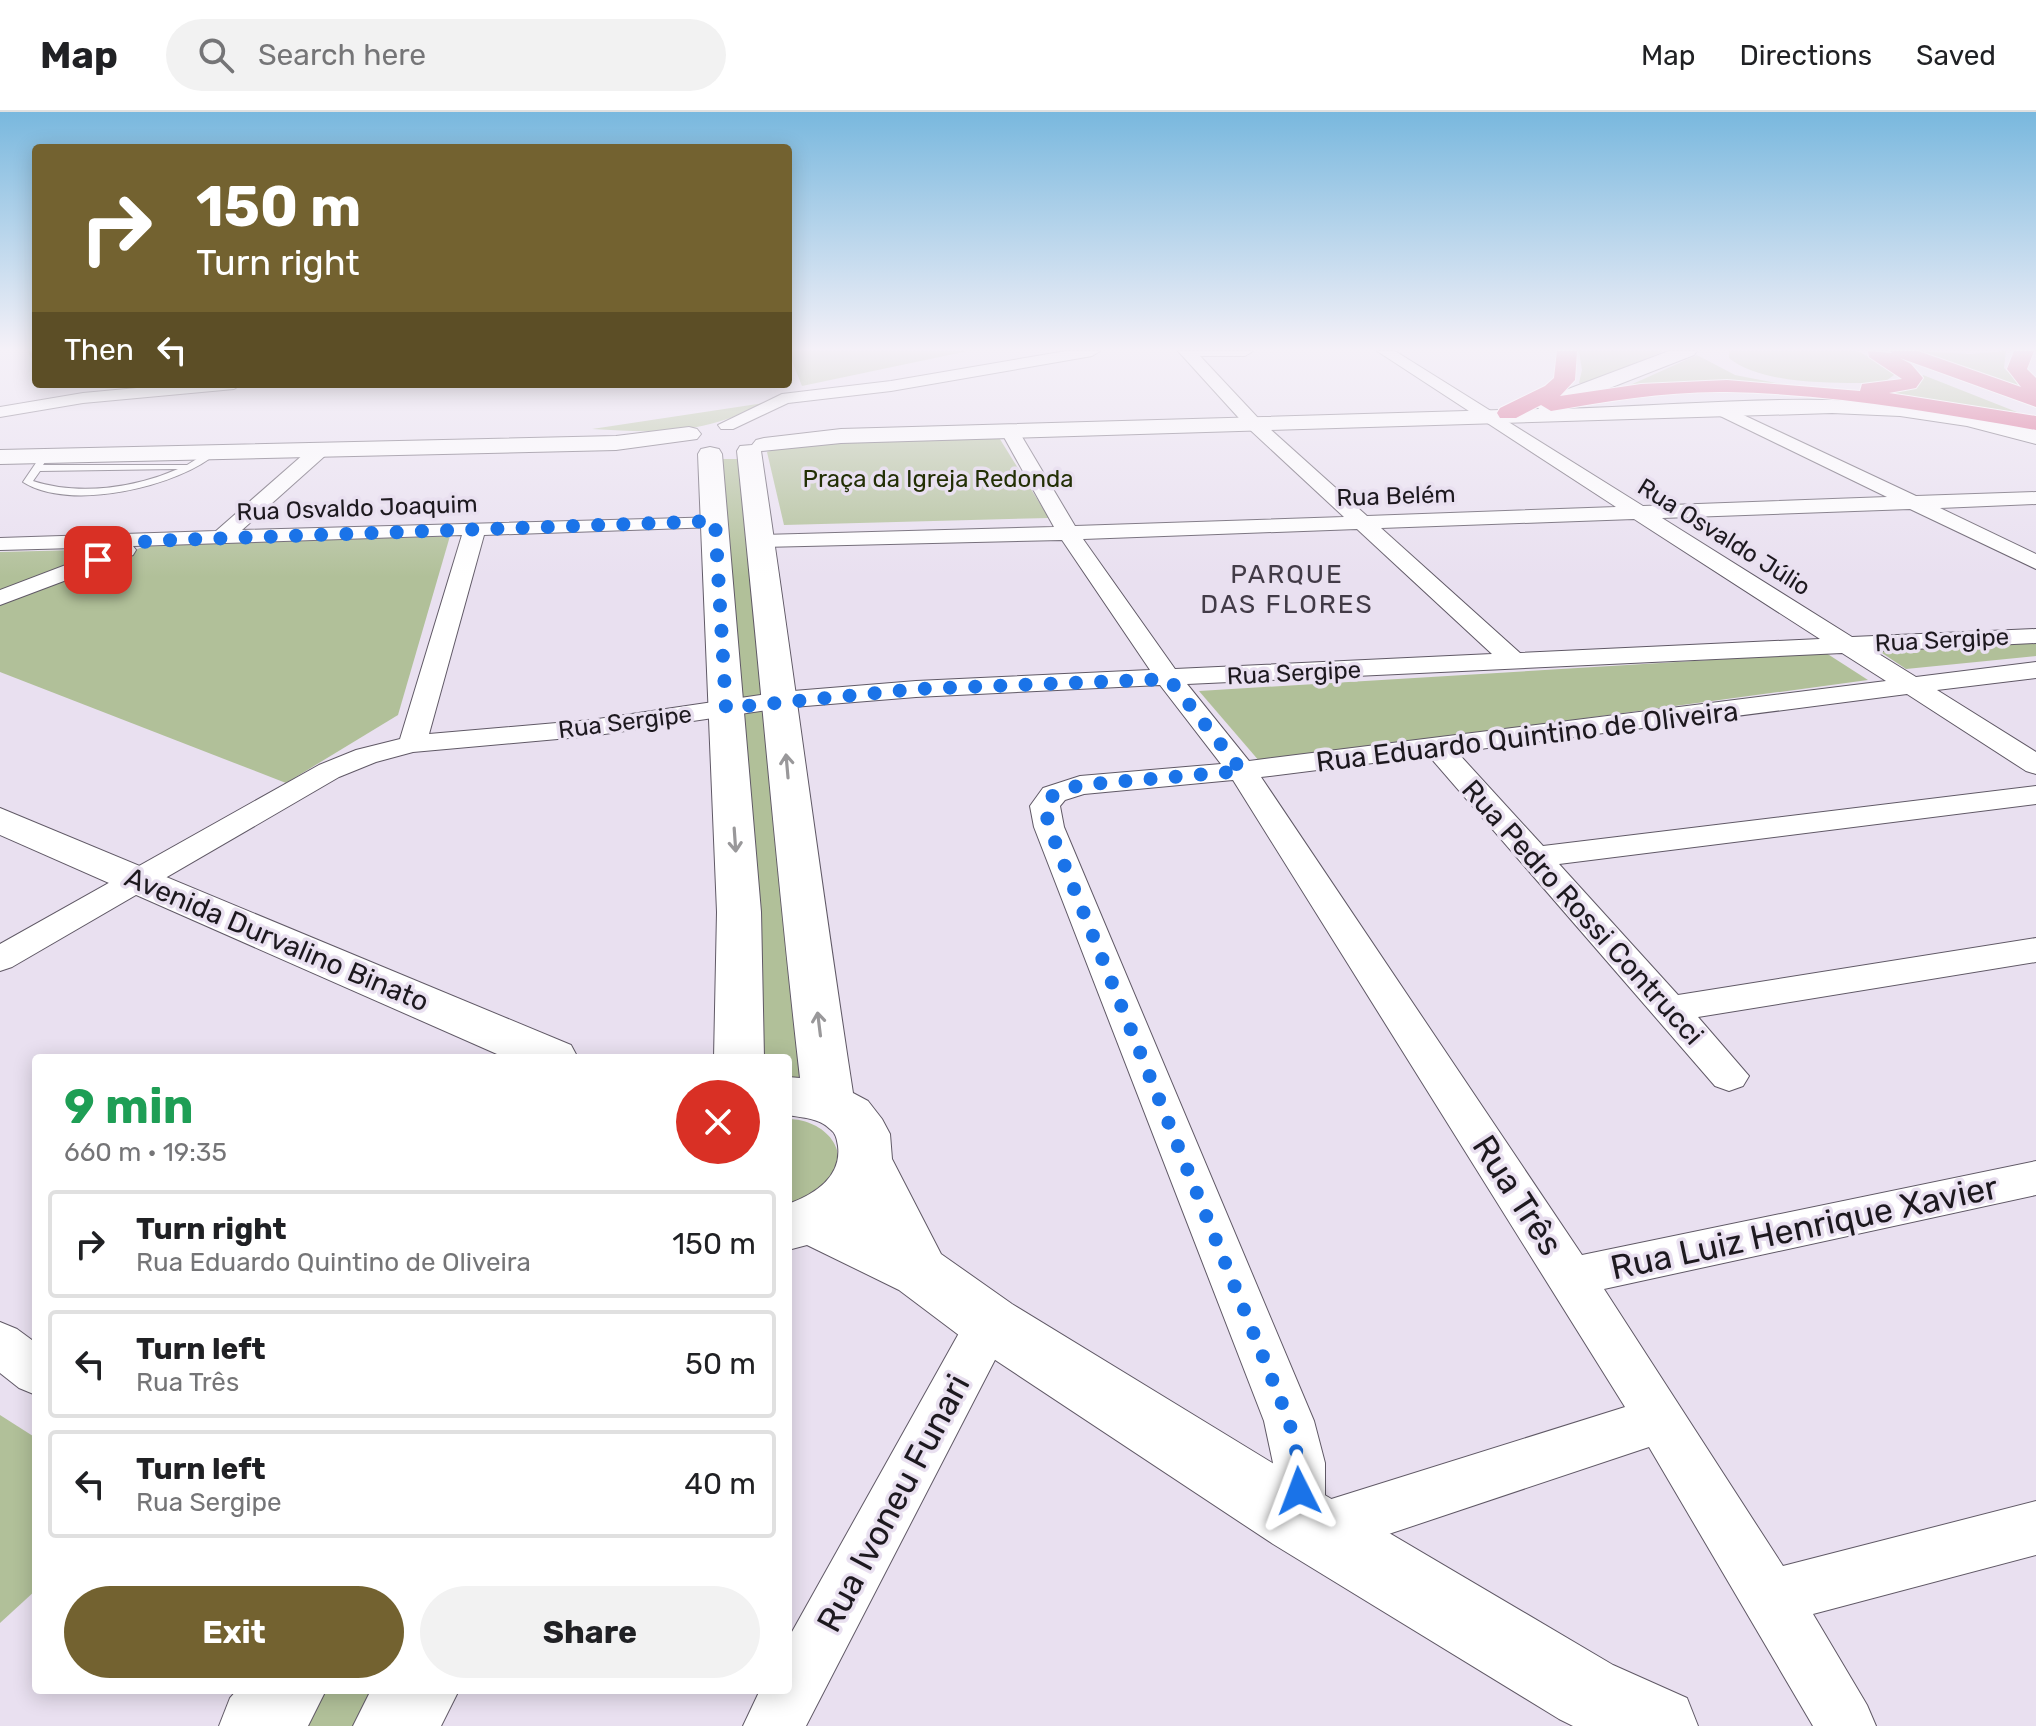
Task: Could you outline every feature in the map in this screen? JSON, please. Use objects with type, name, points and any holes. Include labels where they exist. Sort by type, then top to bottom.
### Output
[{"type":"main road","points":[[0,457],[41,462],[206,459],[320,450],[1137,426]]},
{"type":"main road","points":[[1996,426],[2036,437]]},
{"type":"main road","points":[[732,440],[715,521],[739,912],[739,1054]]},
{"type":"main road","points":[[732,440],[758,541],[781,700],[793,836],[808,1099],[847,1111],[860,1126],[867,1143],[867,1163],[859,1182],[843,1200],[797,1228]]},
{"type":"main road","name":"Avenida Durvalino Binato","points":[[0,820],[544,1054]]},
{"type":"main road","points":[[867,1163],[920,1272]]},
{"type":"main road","points":[[797,1228],[920,1272],[990,1323],[1600,1709],[1659,1726]]},
{"type":"main road","points":[[258,1726],[285,1694]]},
{"type":"main road","points":[[392,1726],[418,1694]]},
{"type":"street","points":[[732,440],[746,426]]},
{"type":"street","points":[[732,440],[754,426]]},
{"type":"street","points":[[1257,426],[1515,662]]},
{"type":"street","name":"Rua Osvaldo Júlio","points":[[1515,426],[1634,511],[2036,765]]},
{"type":"street","points":[[1756,426],[2036,562]]},
{"type":"street","name":"Rua Três","points":[[1009,430],[1068,533],[1169,679],[1242,771],[1571,1277],[1771,1597],[1846,1726]]},
{"type":"street","points":[[221,537],[320,450]]},
{"type":"street","name":"Rua Belém","points":[[758,541],[1068,533],[2036,498]]},
{"type":"street","name":"Rua Osvaldo Joaquim","points":[[0,544],[715,521]]},
{"type":"street","points":[[412,744],[474,531]]},
{"type":"street","points":[[0,598],[147,541]]},
{"type":"street","name":"Rua Sergipe","points":[[0,959],[329,771],[366,756],[412,744],[591,728],[781,700],[916,689],[2036,636]]},
{"type":"street","name":"Rua Eduardo Quintino de Oliveira","points":[[1309,1524],[1289,1421],[1049,827],[1045,806],[1054,794],[1080,785],[1242,771],[2036,670]]},
{"type":"street","name":"Rua Pedro Rossi Contrucci","points":[[1437,747],[1729,1076]]},
{"type":"street","points":[[1535,857],[2036,795]]},
{"type":"street","points":[[1668,1009],[2036,950]]},
{"type":"street","name":"Rua Luiz Henrique Xavier","points":[[1571,1277],[2036,1178]]},
{"type":"street","name":"Rua Ivoneu Funari","points":[[792,1691],[990,1323]]},
{"type":"street","points":[[0,1344],[32,1369]]},
{"type":"street","points":[[1309,1524],[1659,1420]]},
{"type":"street","points":[[1771,1597],[2036,1528]]},
{"type":"street","name":"Rua Ivoneu Funari","points":[[773,1726],[790,1694]]},
{"type":"lane","points":[[41,462],[28,482],[45,490],[117,490],[206,459]]},
{"type":"green space","points":[[610,426],[698,426],[659,431],[592,429]]},
{"type":"green space","name":"Praça da Igreja Redonda","points":[[998,436],[1049,518],[784,525],[767,452],[793,444]]},
{"type":"green space","points":[[715,459],[741,459],[811,1076],[792,1078],[792,1054],[763,1054]]},
{"type":"green space","points":[[450,536],[398,715],[286,783],[0,672],[0,604],[145,546]]},
{"type":"green space","points":[[117,549],[0,594],[0,552]]},
{"type":"green space","points":[[2036,642],[2036,656],[1906,669],[1879,651]]},
{"type":"green space","points":[[1826,653],[1868,680],[1260,762],[1199,691]]},
{"type":"green space","points":[[792,1119],[801,1120],[824,1131],[837,1150],[835,1173],[823,1189],[792,1204]]},
{"type":"green space","points":[[0,1415],[32,1435],[32,1594],[0,1623]]},
{"type":"green space","points":[[318,1694],[384,1694],[358,1726],[291,1726]]},
{"type":"district","name":"PARQUE DAS FLORES","points":[[1287,589]]},
{"type":"route","points":[[98,560],[147,541],[715,521],[726,708],[781,700],[916,689],[1169,679],[1242,771],[1080,785],[1054,794],[1045,806],[1049,827],[1289,1421],[1299,1463],[1299,1491]]}]
